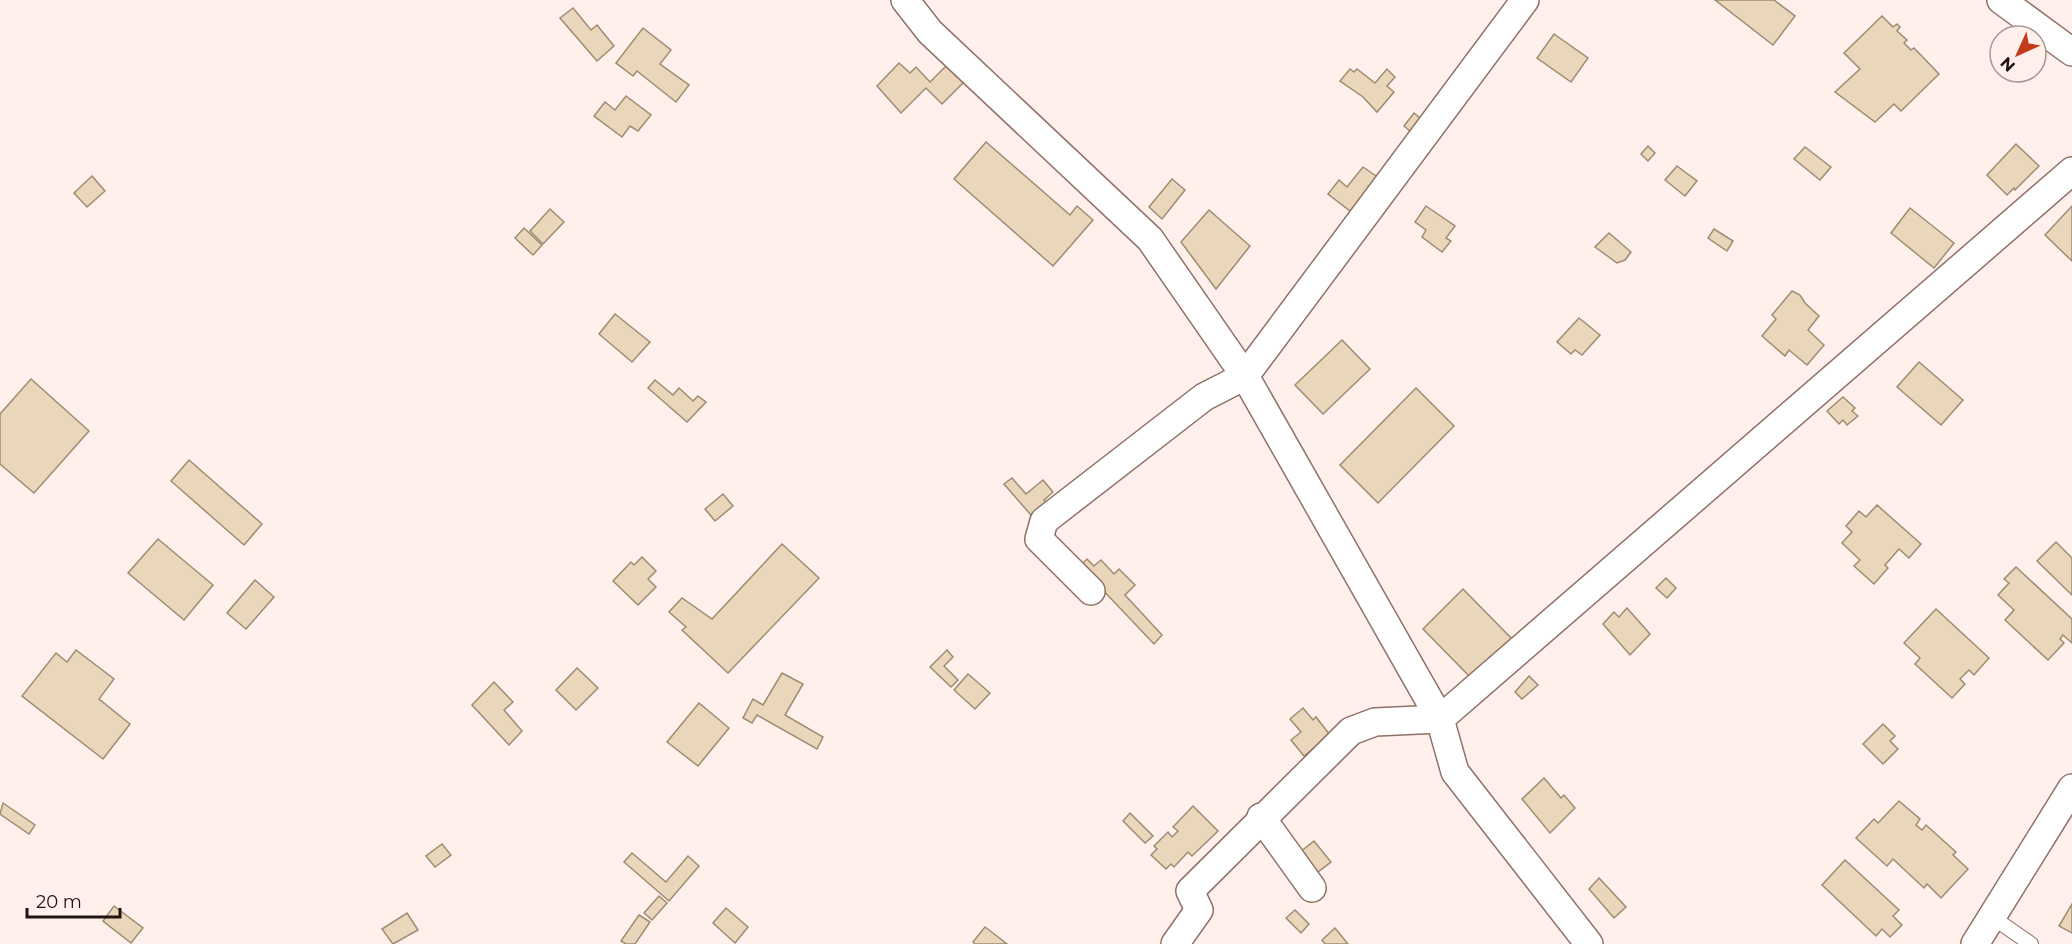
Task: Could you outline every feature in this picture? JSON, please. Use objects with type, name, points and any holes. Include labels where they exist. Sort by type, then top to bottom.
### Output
[{"type":"street","points":[[1091,591],[1039,539],[1044,520],[1204,398],[1245,376],[1525,0]]},
{"type":"street","points":[[2001,0],[2072,52]]},
{"type":"street","points":[[919,6],[939,40],[1150,239],[1245,376],[1440,719],[1455,772],[1589,944]]},
{"type":"street","points":[[1175,944],[1199,910],[1190,891],[1261,817],[1351,731],[1375,722],[1440,719],[2072,171]]},
{"type":"street","points":[[1975,944],[2072,788]]},
{"type":"street","points":[[1261,817],[1312,888]]},
{"type":"lane","points":[[1992,918],[2031,944]]},
{"type":"building","points":[[1715,0],[1774,0],[1795,16],[1773,45]]},
{"type":"building","points":[[573,8],[591,30],[597,25],[614,46],[597,61],[560,18]]},
{"type":"building","points":[[1882,16],[1893,27],[1897,24],[1900,27],[1897,31],[1907,40],[1904,43],[1911,50],[1914,48],[1939,74],[1901,111],[1894,104],[1875,122],[1835,92],[1860,69],[1844,53]]},
{"type":"building","points":[[643,28],[671,50],[660,64],[689,85],[676,102],[637,71],[633,76],[616,63]]},
{"type":"building","points":[[1554,34],[1588,58],[1571,82],[1537,58]]},
{"type":"building","points":[[899,63],[910,73],[916,67],[930,82],[948,64],[965,81],[942,104],[926,88],[901,113],[877,86]]},
{"type":"building","points":[[1350,69],[1354,72],[1357,69],[1375,83],[1387,69],[1395,77],[1387,86],[1394,92],[1377,112],[1363,97],[1340,81]]},
{"type":"building","points":[[626,96],[651,115],[638,131],[630,126],[622,137],[594,116],[605,102],[615,110]]},
{"type":"building","points":[[1414,113],[1435,131],[1424,143],[1404,126]]},
{"type":"building","points":[[986,142],[1070,215],[1077,206],[1093,220],[1053,266],[954,179]]},
{"type":"building","points":[[2016,144],[2039,166],[2007,195],[1987,175]]},
{"type":"building","points":[[1648,146],[1655,153],[1648,161],[1641,154]]},
{"type":"building","points":[[1805,147],[1831,167],[1820,180],[1794,159]]},
{"type":"building","points":[[1677,166],[1697,181],[1685,196],[1665,180]]},
{"type":"building","points":[[1363,167],[1382,180],[1350,211],[1328,194],[1339,180],[1347,187]]},
{"type":"building","points":[[92,176],[105,191],[87,207],[74,193]]},
{"type":"building","points":[[1172,179],[1185,190],[1162,219],[1149,207]]},
{"type":"building","points":[[1426,206],[1455,226],[1446,238],[1451,241],[1442,252],[1422,237],[1426,230],[1415,222]]},
{"type":"building","points":[[2072,206],[2072,261],[2045,235]]},
{"type":"building","points":[[1910,208],[1954,243],[1934,268],[1891,233]]},
{"type":"building","points":[[550,209],[564,222],[543,244],[530,231]]},
{"type":"building","points":[[1209,210],[1250,246],[1216,289],[1181,242]]},
{"type":"building","points":[[524,228],[542,245],[533,255],[515,238]]},
{"type":"building","points":[[1714,229],[1733,241],[1727,251],[1708,238]]},
{"type":"building","points":[[1609,233],[1631,252],[1625,260],[1617,263],[1595,247]]},
{"type":"building","points":[[1792,291],[1800,295],[1819,316],[1808,330],[1824,345],[1807,365],[1789,350],[1785,356],[1762,336],[1776,319],[1772,315]]},
{"type":"building","points":[[615,314],[650,342],[632,362],[599,334]]},
{"type":"building","points":[[1579,318],[1600,335],[1582,355],[1575,350],[1571,354],[1557,342]]},
{"type":"building","points":[[1342,340],[1370,369],[1323,414],[1295,385]]},
{"type":"building","points":[[1919,362],[1963,400],[1941,425],[1897,387]]},
{"type":"building","points":[[31,379],[89,431],[34,493],[0,464],[0,414]]},
{"type":"building","points":[[655,380],[673,395],[679,388],[693,401],[698,396],[706,402],[687,422],[648,388]]},
{"type":"building","points":[[1416,388],[1454,426],[1378,503],[1340,465]]},
{"type":"building","points":[[1843,397],[1855,408],[1852,411],[1858,416],[1847,425],[1843,420],[1839,424],[1827,411]]},
{"type":"building","points":[[189,460],[262,524],[244,545],[171,481]]},
{"type":"building","points":[[1012,478],[1026,494],[1043,480],[1053,492],[1044,500],[1052,509],[1037,522],[1004,484]]},
{"type":"building","points":[[723,494],[733,506],[715,521],[705,509]]},
{"type":"building","points":[[1877,505],[1921,544],[1909,558],[1899,549],[1885,565],[1888,568],[1874,584],[1854,566],[1860,560],[1842,543],[1852,532],[1846,526],[1859,511],[1866,517]]},
{"type":"building","points":[[158,539],[213,585],[184,620],[128,573]]},
{"type":"building","points":[[2056,542],[2072,558],[2072,595],[2037,561]]},
{"type":"building","points":[[782,544],[819,578],[728,673],[682,630],[686,627],[669,612],[682,598],[712,619]]},
{"type":"building","points":[[642,557],[656,571],[648,579],[656,587],[638,605],[613,581],[631,562],[634,565]]},
{"type":"building","points":[[1087,559],[1094,566],[1101,560],[1114,574],[1119,569],[1135,585],[1125,595],[1162,635],[1154,644],[1080,566]]},
{"type":"building","points":[[2016,567],[2072,619],[2072,643],[2063,635],[2060,639],[2064,643],[2048,660],[2005,620],[2014,610],[1998,595],[2009,583],[2004,579]]},
{"type":"building","points":[[1666,578],[1676,588],[1667,598],[1656,588]]},
{"type":"building","points":[[255,580],[274,597],[246,629],[227,613]]},
{"type":"building","points":[[1463,589],[1513,640],[1472,679],[1423,629]]},
{"type":"building","points":[[1627,608],[1650,634],[1630,655],[1603,624],[1614,612],[1619,617]]},
{"type":"building","points":[[1936,609],[1989,658],[1974,675],[1969,670],[1960,679],[1965,684],[1952,698],[1915,664],[1920,658],[1904,643]]},
{"type":"building","points":[[76,650],[114,679],[99,699],[130,724],[103,759],[22,696],[56,653],[67,662]]},
{"type":"building","points":[[947,650],[953,657],[944,666],[958,680],[951,687],[930,667]]},
{"type":"building","points":[[577,668],[598,688],[576,710],[556,690]]},
{"type":"building","points":[[782,673],[803,684],[785,715],[823,737],[817,749],[757,715],[752,723],[743,718],[753,699],[763,705]]},
{"type":"building","points":[[968,674],[990,693],[975,709],[954,690]]},
{"type":"building","points":[[1529,676],[1538,685],[1522,699],[1515,692]]},
{"type":"building","points":[[494,682],[513,702],[504,710],[522,731],[509,745],[472,705]]},
{"type":"building","points":[[699,703],[729,728],[698,766],[667,742]]},
{"type":"building","points":[[1303,708],[1313,720],[1316,717],[1330,735],[1304,756],[1291,740],[1301,732],[1290,719]]},
{"type":"building","points":[[1883,724],[1895,736],[1890,741],[1898,749],[1883,764],[1863,744]]},
{"type":"building","points":[[1544,778],[1561,798],[1564,795],[1575,808],[1550,833],[1522,799]]},
{"type":"building","points":[[1899,801],[1920,819],[1916,825],[1922,830],[1926,825],[1956,852],[1953,855],[1968,869],[1941,898],[1927,884],[1924,888],[1893,859],[1887,866],[1856,838],[1874,819],[1878,823]]},
{"type":"building","points":[[3,803],[35,825],[29,834],[0,814]]},
{"type":"building","points":[[1193,806],[1218,831],[1192,856],[1188,852],[1174,867],[1171,864],[1166,869],[1151,855],[1157,849],[1154,846],[1168,832],[1172,837],[1178,831],[1173,827]]},
{"type":"building","points":[[1130,813],[1153,836],[1145,843],[1123,821]]},
{"type":"building","points":[[1314,841],[1331,862],[1318,872],[1300,852]]},
{"type":"building","points":[[442,844],[451,855],[435,867],[426,856]]},
{"type":"building","points":[[632,853],[666,882],[688,856],[699,866],[669,901],[624,862]]},
{"type":"building","points":[[1845,860],[1899,910],[1893,916],[1902,925],[1890,937],[1882,929],[1876,936],[1822,885]]},
{"type":"building","points":[[1599,878],[1626,907],[1614,918],[1589,889]]},
{"type":"building","points":[[659,896],[667,903],[652,920],[644,913]]},
{"type":"building","points":[[2072,904],[2072,933],[2059,926]]},
{"type":"building","points":[[114,906],[143,928],[131,943],[103,921]]},
{"type":"building","points":[[726,908],[748,927],[735,943],[713,923]]},
{"type":"building","points":[[1295,910],[1309,924],[1301,933],[1286,918]]},
{"type":"building","points":[[407,913],[418,930],[393,944],[382,929]]},
{"type":"building","points":[[639,915],[650,922],[635,944],[626,944],[621,941]]},
{"type":"building","points":[[985,927],[1007,944],[975,944],[973,942]]},
{"type":"building","points":[[1335,928],[1348,944],[1325,944],[1322,940]]}]
